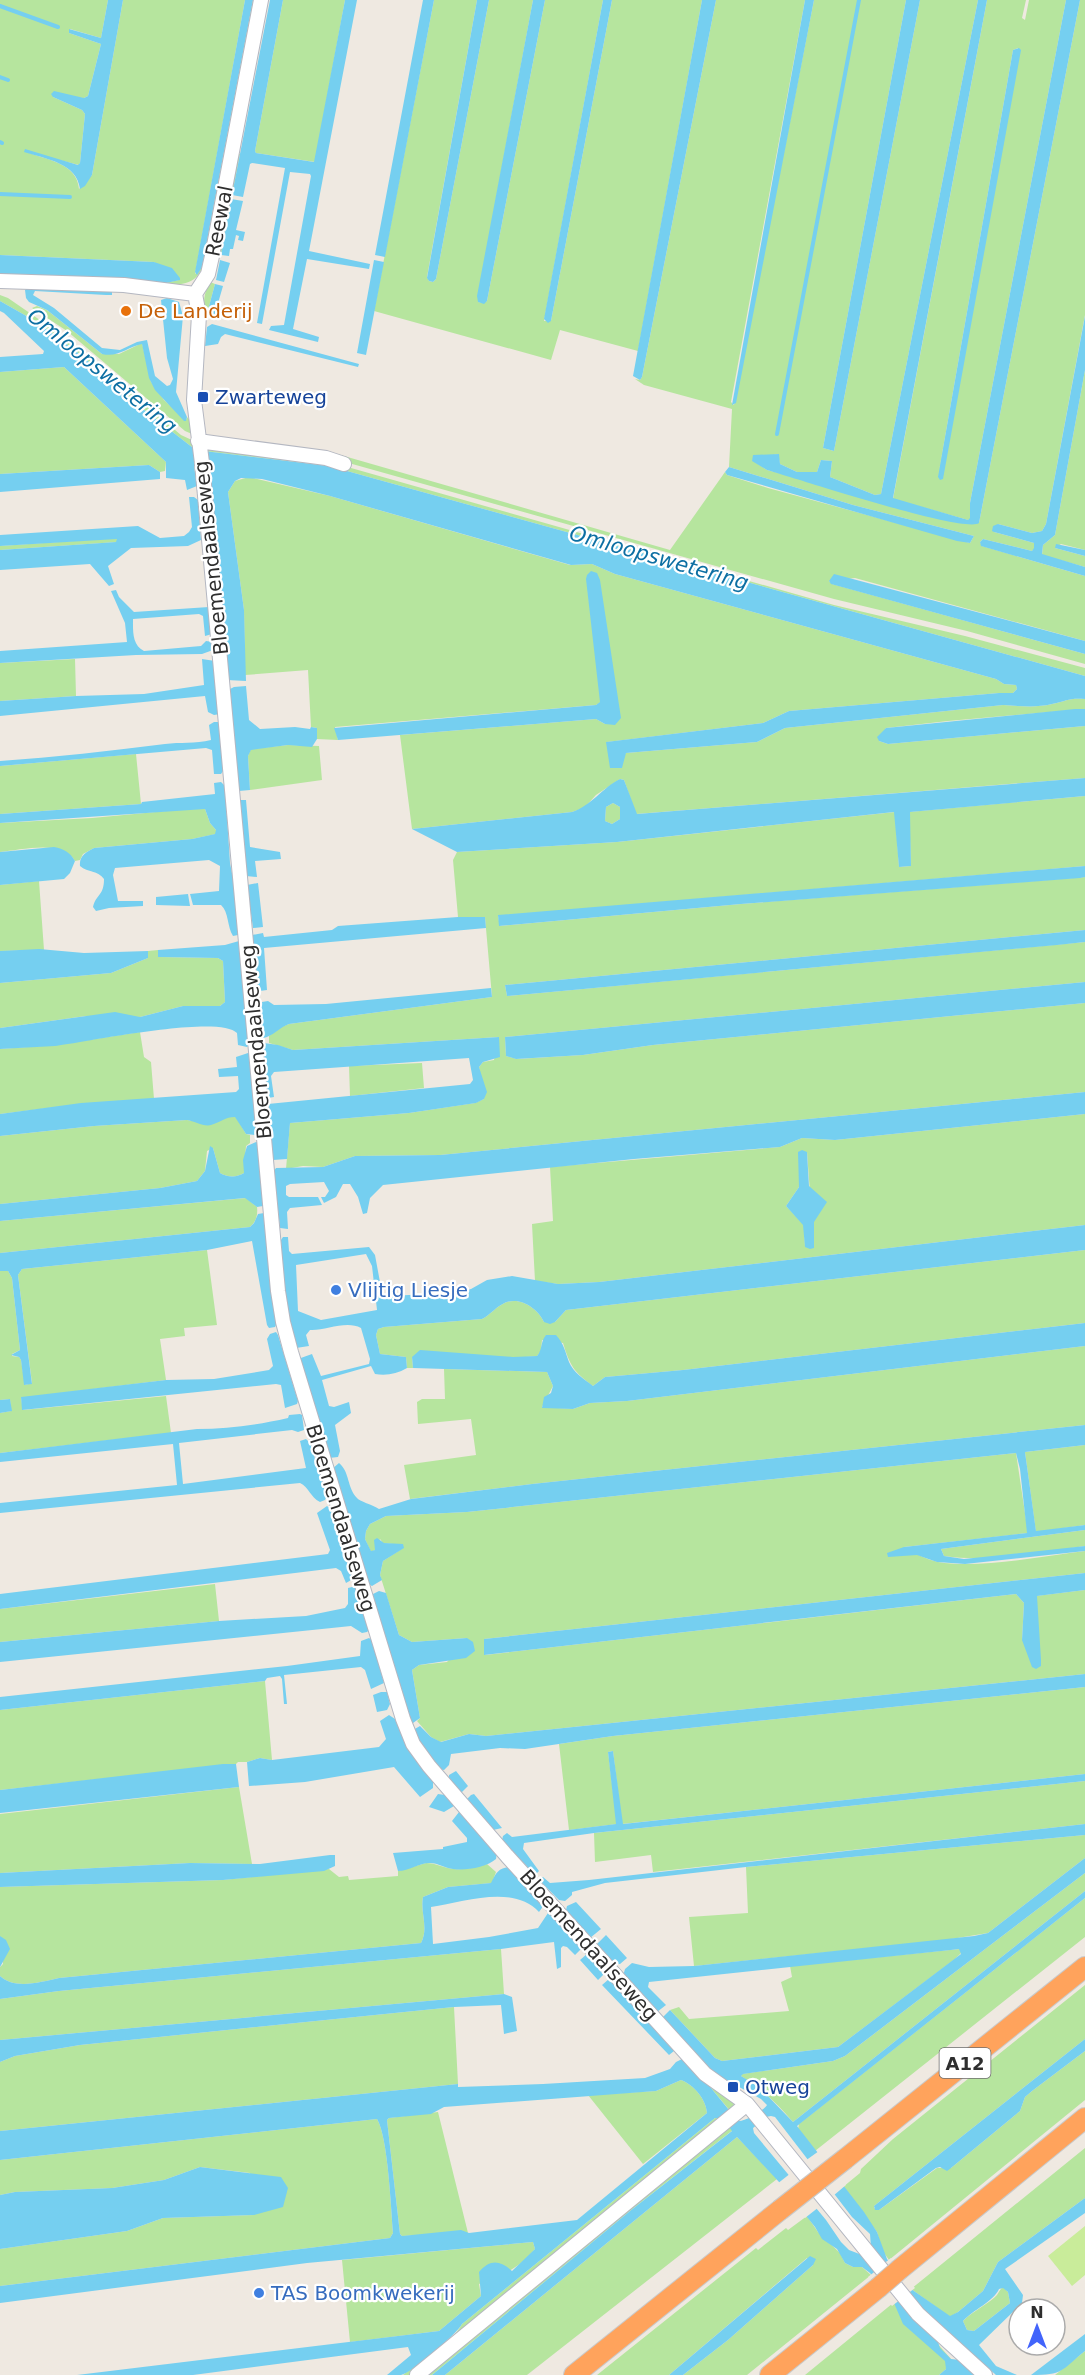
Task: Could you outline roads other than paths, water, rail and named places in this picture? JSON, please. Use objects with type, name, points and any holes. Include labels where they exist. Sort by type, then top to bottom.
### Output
[{"type":"highway","name":"A12","points":[[574,2375],[1085,1967]]},
{"type":"highway","points":[[770,2375],[1085,2118]]},
{"type":"street","name":"Reewal","points":[[195,294],[208,274],[261,0]]},
{"type":"street","points":[[0,281],[124,285],[195,294],[199,315],[194,400],[199,445],[326,458],[344,464]]},
{"type":"street","name":"Bloemendaalseweg","points":[[199,445],[283,1322],[403,1719],[413,1744],[429,1766],[507,1856],[705,2074],[754,2113],[918,2314],[985,2375]]},
{"type":"street","points":[[417,2375],[754,2113]]},
{"type":"water","points":[[108,0],[123,0],[92,175],[85,186],[80,189],[78,180],[67,168],[51,160],[24,152],[25,149],[78,165],[80,163],[85,114],[82,110],[51,94],[54,91],[84,98],[88,96],[101,44],[69,33],[69,29],[101,38]]},
{"type":"water","points":[[245,0],[253,0],[202,267],[197,275],[195,272]]},
{"type":"water","points":[[270,0],[283,0],[255,151],[314,162],[345,0],[357,0],[309,251],[370,264],[369,269],[307,259],[293,329],[319,337],[318,342],[269,330],[271,326],[284,325],[310,174],[290,172],[262,324],[257,323],[285,168],[250,164],[243,197],[232,195]]},
{"type":"water","points":[[423,0],[434,0],[385,257],[375,255]]},
{"type":"water","points":[[477,0],[489,0],[436,279],[433,282],[427,278]]},
{"type":"water","points":[[533,0],[545,0],[487,301],[484,304],[478,302],[477,296]]},
{"type":"water","points":[[603,0],[612,0],[551,321],[548,323],[544,319]]},
{"type":"water","points":[[702,0],[716,0],[640,380],[633,376]]},
{"type":"water","points":[[805,0],[814,0],[736,403],[732,405]]},
{"type":"water","points":[[906,0],[920,0],[834,451],[823,448]]},
{"type":"water","points":[[978,0],[987,0],[893,498],[968,520],[1066,0],[1080,0],[979,523],[967,524],[913,513],[843,493],[767,470],[752,461],[753,455],[779,454],[780,464],[797,472],[817,472],[821,460],[832,461],[830,477],[875,495],[881,494]]},
{"type":"water","points":[[1019,48],[1021,50],[943,479],[940,480],[938,477],[1013,50]]},
{"type":"water","points":[[231,199],[243,201],[236,230],[245,232],[243,241],[238,240],[239,236],[236,235],[229,256],[221,255]]},
{"type":"water","points":[[0,255],[154,262],[172,268],[180,280],[166,283],[101,277],[0,275]]},
{"type":"water","points":[[220,260],[230,263],[224,282],[216,280]]},
{"type":"water","points":[[374,260],[384,262],[366,355],[357,353]]},
{"type":"water","points":[[215,284],[223,286],[214,317],[210,316],[208,310]]},
{"type":"water","points":[[28,287],[112,291],[112,295],[35,291],[33,295],[54,308],[102,348],[120,350],[147,340],[155,376],[167,386],[173,379],[167,358],[161,300],[167,298],[179,302],[183,316],[176,392],[187,417],[186,421],[155,390],[149,378],[142,344],[113,355],[102,354],[47,310],[29,302],[25,290]]},
{"type":"water","points":[[0,301],[37,322],[85,358],[107,381],[197,451],[198,460],[194,466],[197,486],[187,490],[185,480],[166,478],[166,462],[64,367],[0,372],[0,357],[43,354],[44,351],[0,311]]},
{"type":"water","points":[[1085,316],[1085,370],[1055,535],[1043,545],[1042,554],[1085,567],[1085,576],[981,546],[980,542],[983,539],[1032,551],[1034,543],[994,532],[992,531],[993,526],[998,524],[1032,533],[1042,531],[1046,524]]},
{"type":"water","points":[[212,324],[359,364],[358,367],[225,334],[218,344],[205,346],[207,327]]},
{"type":"water","name":"Omloopswetering","points":[[204,451],[329,466],[1085,676],[1085,699],[1071,699],[1040,706],[1003,705],[785,728],[757,742],[626,753],[622,768],[610,768],[606,742],[763,723],[789,711],[1013,693],[1017,689],[1016,685],[1004,684],[996,679],[615,574],[592,564],[571,565],[330,496],[262,479],[241,478],[235,481],[228,492],[244,610],[246,681],[227,680]]},
{"type":"water","points":[[149,465],[160,472],[160,479],[0,492],[0,474]]},
{"type":"water","points":[[729,467],[853,505],[974,536],[970,543],[957,541],[727,475],[725,472]]},
{"type":"water","points":[[189,497],[198,500],[201,540],[188,546],[131,548],[108,566],[114,584],[109,586],[90,564],[0,570],[0,550],[116,542],[117,539],[0,546],[0,535],[138,526],[160,538],[184,536],[192,527]]},
{"type":"water","points":[[1056,544],[1085,550],[1085,556],[1055,548]]},
{"type":"water","points":[[591,571],[597,573],[600,580],[621,718],[615,725],[605,724],[596,719],[338,740],[334,728],[596,705],[600,702],[586,579]]},
{"type":"water","points":[[834,574],[1085,641],[1085,654],[831,584],[829,581]]},
{"type":"water","points":[[116,590],[119,597],[134,612],[209,607],[212,634],[205,636],[203,616],[199,614],[133,619],[135,641],[144,651],[201,646],[206,641],[213,642],[213,650],[202,654],[136,655],[0,663],[0,651],[127,642],[125,623],[111,591]]},
{"type":"water","points":[[202,659],[215,661],[220,714],[214,715],[208,712],[205,696],[0,716],[0,701],[144,694],[204,685]]},
{"type":"water","points":[[246,686],[249,720],[260,729],[317,728],[317,739],[312,747],[288,745],[251,750],[248,756],[250,790],[239,791],[228,690]]},
{"type":"water","points":[[1085,709],[1085,726],[888,744],[879,741],[877,737],[886,728]]},
{"type":"water","points":[[219,722],[221,726],[223,771],[221,774],[214,774],[212,750],[206,748],[0,766],[0,761],[211,740],[209,725]]},
{"type":"water","points":[[1085,778],[1085,796],[910,812],[911,866],[899,867],[894,812],[617,842],[457,852],[412,829],[572,812],[585,806],[620,779],[624,780],[637,814]],"holes":[[[613,803],[620,807],[620,819],[612,824],[605,821],[606,807]]]},
{"type":"water","points":[[221,782],[225,786],[230,863],[235,889],[238,935],[233,936],[221,905],[193,905],[190,894],[219,891],[220,866],[209,860],[115,868],[113,875],[118,901],[143,901],[143,906],[96,911],[93,907],[103,889],[104,879],[99,874],[80,866],[82,857],[94,848],[192,839],[215,834],[216,830],[210,823],[205,809],[0,823],[0,814],[141,804],[142,802],[215,794],[214,783]]},
{"type":"water","points":[[246,800],[250,847],[280,852],[281,859],[255,861],[257,877],[246,876],[238,802]]},
{"type":"water","points":[[54,847],[66,851],[75,861],[70,873],[64,879],[0,885],[0,852]]},
{"type":"water","points":[[1085,866],[1085,877],[1080,878],[741,904],[499,926],[498,915]]},
{"type":"water","points":[[258,883],[263,927],[253,928],[247,885]]},
{"type":"water","points":[[188,894],[190,906],[156,905],[156,897]]},
{"type":"water","points":[[485,917],[486,928],[264,948],[267,990],[260,991],[256,984],[252,935],[263,933],[264,937],[332,930],[338,926]]},
{"type":"water","points":[[1085,930],[1085,942],[1057,945],[507,996],[505,985]]},
{"type":"water","points":[[239,941],[250,1044],[247,1047],[238,1045],[237,1033],[225,1028],[205,1026],[151,1031],[55,1046],[0,1049],[0,1028],[115,1012],[140,1017],[183,1006],[220,1006],[225,1002],[223,961],[218,958],[158,957],[158,950],[225,945]]},
{"type":"water","points":[[39,949],[84,953],[148,951],[148,958],[111,973],[0,983],[0,951]]},
{"type":"water","points":[[1085,982],[1085,1003],[653,1045],[583,1055],[516,1059],[506,1056],[505,1037]]},
{"type":"water","points":[[491,988],[492,997],[289,1024],[266,1037],[263,1038],[260,1035],[258,1010],[262,1002],[268,1001],[274,1005],[326,1004]]},
{"type":"water","points":[[499,1037],[500,1057],[483,1062],[479,1067],[487,1092],[484,1099],[476,1103],[409,1113],[290,1123],[287,1159],[273,1160],[268,1104],[470,1084],[473,1080],[469,1058],[274,1072],[271,1076],[274,1097],[268,1098],[261,1046],[264,1043],[293,1050]]},
{"type":"water","points":[[251,1054],[258,1131],[255,1135],[246,1134],[235,1117],[208,1125],[187,1120],[94,1126],[0,1136],[0,1114],[81,1103],[236,1092],[239,1089],[238,1076],[219,1077],[218,1069],[237,1067],[236,1057]]},
{"type":"water","points":[[1085,1092],[1085,1114],[835,1140],[802,1138],[780,1147],[634,1159],[383,1185],[370,1198],[367,1213],[363,1214],[358,1197],[350,1184],[343,1184],[336,1197],[324,1203],[321,1197],[325,1197],[329,1191],[324,1182],[290,1184],[286,1186],[286,1195],[289,1197],[318,1197],[322,1205],[290,1208],[287,1212],[288,1229],[280,1228],[274,1171],[276,1168],[323,1167],[355,1156],[440,1155]]},
{"type":"water","points":[[259,1143],[263,1206],[257,1207],[245,1198],[0,1221],[0,1204],[160,1188],[197,1181],[205,1171],[210,1146],[213,1148],[220,1173],[238,1176],[244,1173],[243,1160],[247,1146]]},
{"type":"water","points":[[802,1150],[807,1152],[809,1186],[827,1202],[814,1222],[814,1248],[810,1249],[805,1247],[803,1225],[786,1206],[799,1187],[798,1152]]},
{"type":"water","points":[[264,1213],[275,1327],[269,1328],[267,1325],[252,1241],[207,1250],[22,1269],[18,1275],[32,1384],[24,1385],[21,1360],[11,1355],[20,1350],[12,1278],[8,1271],[0,1271],[0,1253],[250,1227],[258,1214]]},
{"type":"water","points":[[1085,1225],[1085,1250],[566,1310],[550,1324],[544,1322],[532,1307],[513,1301],[501,1305],[482,1319],[384,1327],[378,1329],[376,1335],[380,1354],[406,1357],[407,1368],[387,1375],[379,1375],[375,1374],[371,1366],[322,1380],[329,1406],[334,1407],[349,1402],[351,1413],[335,1425],[340,1451],[338,1457],[329,1458],[298,1359],[312,1354],[321,1376],[369,1364],[370,1359],[361,1328],[349,1325],[310,1330],[306,1335],[309,1346],[296,1348],[286,1294],[281,1240],[283,1237],[288,1237],[289,1251],[292,1254],[369,1247],[375,1255],[382,1293],[386,1296],[455,1293],[471,1289],[487,1280],[512,1276],[558,1284],[599,1282]],"holes":[[[366,1254],[372,1266],[377,1310],[321,1320],[298,1311],[296,1265]]]},
{"type":"water","points":[[1085,1323],[1085,1346],[627,1401],[590,1403],[573,1409],[542,1408],[544,1397],[551,1393],[553,1386],[547,1372],[413,1368],[412,1357],[420,1350],[513,1357],[537,1356],[546,1335],[556,1335],[573,1369],[593,1386],[605,1377]]},
{"type":"water","points":[[276,1332],[298,1401],[297,1404],[285,1408],[281,1385],[276,1384],[22,1410],[21,1397],[166,1380],[214,1379],[269,1370],[273,1366],[267,1339],[270,1334]]},
{"type":"water","points":[[10,1399],[12,1411],[0,1413],[0,1400]]},
{"type":"water","points":[[300,1414],[304,1430],[298,1432],[292,1430],[179,1443],[183,1484],[306,1468],[300,1441],[306,1439],[310,1443],[327,1496],[320,1502],[300,1483],[0,1513],[0,1503],[177,1485],[173,1444],[0,1462],[0,1453],[197,1429],[243,1426]]},
{"type":"water","points":[[1085,1425],[1085,1445],[1025,1452],[1036,1531],[1085,1525],[1085,1530],[941,1549],[944,1556],[964,1559],[1085,1546],[1085,1551],[965,1564],[937,1562],[917,1555],[888,1557],[887,1553],[904,1547],[1027,1533],[1016,1453],[467,1512],[386,1516],[370,1524],[366,1531],[365,1539],[371,1551],[375,1550],[374,1540],[377,1538],[384,1543],[403,1544],[404,1548],[383,1561],[380,1575],[382,1580],[372,1586],[368,1584],[332,1469],[339,1463],[357,1498],[379,1509],[411,1499],[532,1484]]},
{"type":"water","points":[[327,1506],[331,1509],[353,1579],[346,1583],[341,1571],[336,1568],[0,1609],[0,1594],[328,1554],[330,1550],[317,1513]]},
{"type":"water","points":[[1085,1573],[1085,1590],[1037,1596],[1041,1666],[1036,1669],[1032,1667],[1022,1640],[1024,1603],[1016,1594],[484,1655],[484,1639]]},
{"type":"water","points":[[348,1588],[356,1588],[369,1630],[367,1632],[362,1633],[351,1626],[0,1662],[0,1642],[219,1621],[306,1616],[345,1608],[348,1604]]},
{"type":"water","points":[[379,1591],[386,1593],[399,1635],[412,1642],[467,1638],[473,1642],[475,1651],[466,1658],[419,1665],[412,1670],[420,1718],[413,1723],[410,1722],[371,1595]]},
{"type":"water","points":[[369,1638],[372,1640],[384,1683],[371,1689],[365,1670],[361,1667],[284,1675],[287,1704],[284,1704],[280,1676],[267,1678],[265,1681],[0,1710],[0,1697],[360,1656],[361,1641]]},
{"type":"water","points":[[1085,1674],[1085,1687],[613,1736],[525,1749],[500,1748],[451,1754],[449,1765],[444,1770],[438,1769],[413,1730],[420,1726],[431,1737],[441,1742],[469,1734],[486,1736]]},
{"type":"water","points":[[387,1692],[390,1704],[387,1710],[377,1712],[373,1695]]},
{"type":"water","points":[[389,1715],[395,1719],[407,1748],[433,1781],[433,1788],[420,1797],[394,1767],[305,1782],[249,1786],[247,1762],[260,1758],[272,1760],[379,1747],[386,1739],[380,1721]]},
{"type":"water","points":[[613,1751],[623,1824],[1085,1774],[1085,1781],[594,1833],[524,1843],[523,1849],[539,1871],[535,1875],[502,1840],[503,1836],[507,1833],[512,1837],[616,1824],[608,1752]]},
{"type":"water","points":[[236,1764],[239,1787],[0,1813],[0,1790]]},
{"type":"water","points":[[456,1771],[468,1786],[460,1794],[449,1782],[449,1775]]},
{"type":"water","points":[[438,1794],[445,1795],[454,1806],[444,1812],[429,1807]]},
{"type":"water","points":[[474,1794],[502,1828],[493,1830],[466,1800]]},
{"type":"water","points":[[459,1812],[497,1852],[496,1859],[470,1869],[453,1869],[430,1863],[398,1871],[393,1853],[443,1849],[443,1847],[467,1842],[467,1838],[452,1821]]},
{"type":"water","points":[[1085,1824],[1085,1835],[746,1867],[605,1883],[572,1892],[572,1895],[565,1901],[559,1900],[539,1880],[543,1877],[550,1883],[589,1880]]},
{"type":"water","points":[[335,1855],[335,1866],[324,1871],[223,1880],[0,1887],[0,1873],[190,1863],[260,1864]]},
{"type":"water","points":[[1085,1858],[1085,1873],[845,2056],[833,2061],[741,2076],[759,2087],[793,2122],[1085,1891],[1085,1898],[797,2126],[864,2212],[877,2232],[887,2259],[911,2289],[950,2316],[983,2291],[998,2262],[1085,2198],[1085,2213],[1005,2269],[1023,2297],[1009,2297],[1008,2292],[1003,2288],[999,2289],[993,2298],[963,2321],[967,2330],[974,2331],[1007,2305],[1007,2318],[979,2345],[996,2366],[1017,2375],[996,2375],[919,2306],[871,2247],[870,2234],[852,2217],[775,2117],[771,2116],[766,2117],[753,2128],[754,2133],[826,2220],[841,2242],[849,2250],[862,2255],[915,2321],[938,2342],[940,2348],[951,2359],[960,2360],[974,2375],[939,2375],[946,2369],[945,2361],[903,2324],[894,2303],[870,2273],[862,2267],[853,2267],[845,2263],[837,2249],[822,2239],[779,2182],[737,2137],[445,2375],[432,2375],[630,2211],[732,2131],[727,2124],[736,2117],[739,2121],[750,2118],[767,2105],[761,2099],[712,2072],[662,2018],[670,2010],[715,2058],[722,2061],[838,2047],[961,1954],[959,1949],[649,1982],[648,1987],[666,2005],[657,2012],[623,1976],[625,1969],[632,1963],[649,1967],[694,1966],[988,1933]]},
{"type":"water","points":[[510,1867],[544,1905],[539,1912],[516,1899],[502,1897],[473,1899],[431,1907],[433,1944],[538,1928],[548,1913],[551,1913],[582,1948],[575,1955],[563,1946],[561,1948],[561,1967],[557,1969],[554,1942],[59,1991],[0,1999],[0,1976],[13,1983],[28,1984],[59,1978],[421,1943],[424,1932],[423,1897],[448,1887],[491,1883],[498,1872]]},
{"type":"water","points":[[576,1902],[601,1929],[590,1938],[566,1910],[567,1906]]},
{"type":"water","points":[[606,1935],[627,1958],[620,1964],[613,1964],[597,1947]]},
{"type":"water","points":[[0,1936],[6,1940],[10,1949],[0,1967]]},
{"type":"water","points":[[587,1954],[604,1974],[598,1980],[580,1960]]},
{"type":"water","points":[[609,1979],[674,2051],[669,2055],[602,1985]]},
{"type":"water","points":[[504,1994],[512,1997],[517,2031],[504,2034],[501,2005],[454,2007],[80,2045],[15,2056],[0,2062],[0,2040]]},
{"type":"water","points":[[1085,2039],[1085,2051],[1025,2097],[1020,2111],[951,2168],[947,2171],[940,2167],[936,2168],[879,2210],[875,2210],[874,2206]]},
{"type":"water","points":[[682,2059],[711,2088],[729,2110],[723,2119],[715,2118],[462,2324],[452,2336],[414,2368],[401,2375],[387,2375],[411,2355],[408,2347],[193,2375],[77,2375],[439,2331],[481,2296],[479,2272],[483,2268],[495,2262],[512,2271],[535,2249],[533,2242],[307,2263],[0,2303],[0,2286],[390,2238],[393,2233],[384,2141],[377,2119],[0,2160],[0,2131],[458,2084],[458,2087],[645,2078],[670,2069]],"holes":[[[681,2080],[702,2098],[707,2113],[577,2220],[469,2233],[461,2230],[402,2236],[400,2234],[387,2120],[389,2118],[431,2114],[444,2107],[656,2091]]]},
{"type":"water","points":[[200,2167],[281,2177],[288,2188],[283,2207],[254,2215],[163,2218],[127,2231],[0,2249],[0,2195],[15,2192],[112,2188],[164,2180]]},
{"type":"water","points":[[810,2256],[816,2259],[813,2265],[728,2340],[683,2375],[669,2375]]},
{"type":"water","points":[[1085,2334],[1085,2351],[1066,2367],[1056,2373],[1031,2375],[1055,2357],[1067,2357],[1067,2348]]},
{"type":"waterway","points":[[777,434],[859,0]]},
{"type":"waterway","points":[[0,6],[58,27]]},
{"type":"waterway","points":[[0,77],[8,80]]},
{"type":"waterway","points":[[0,194],[70,197]]},
{"type":"place","name":"De Landerij","points":[[126,311]]},
{"type":"place","name":"Zwarteweg","points":[[203,397]]},
{"type":"place","name":"Vlijtig Liesje","points":[[336,1290]]},
{"type":"place","name":"Otweg","points":[[733,2087]]},
{"type":"place","name":"TAS Boomkwekerij","points":[[259,2293]]}]
